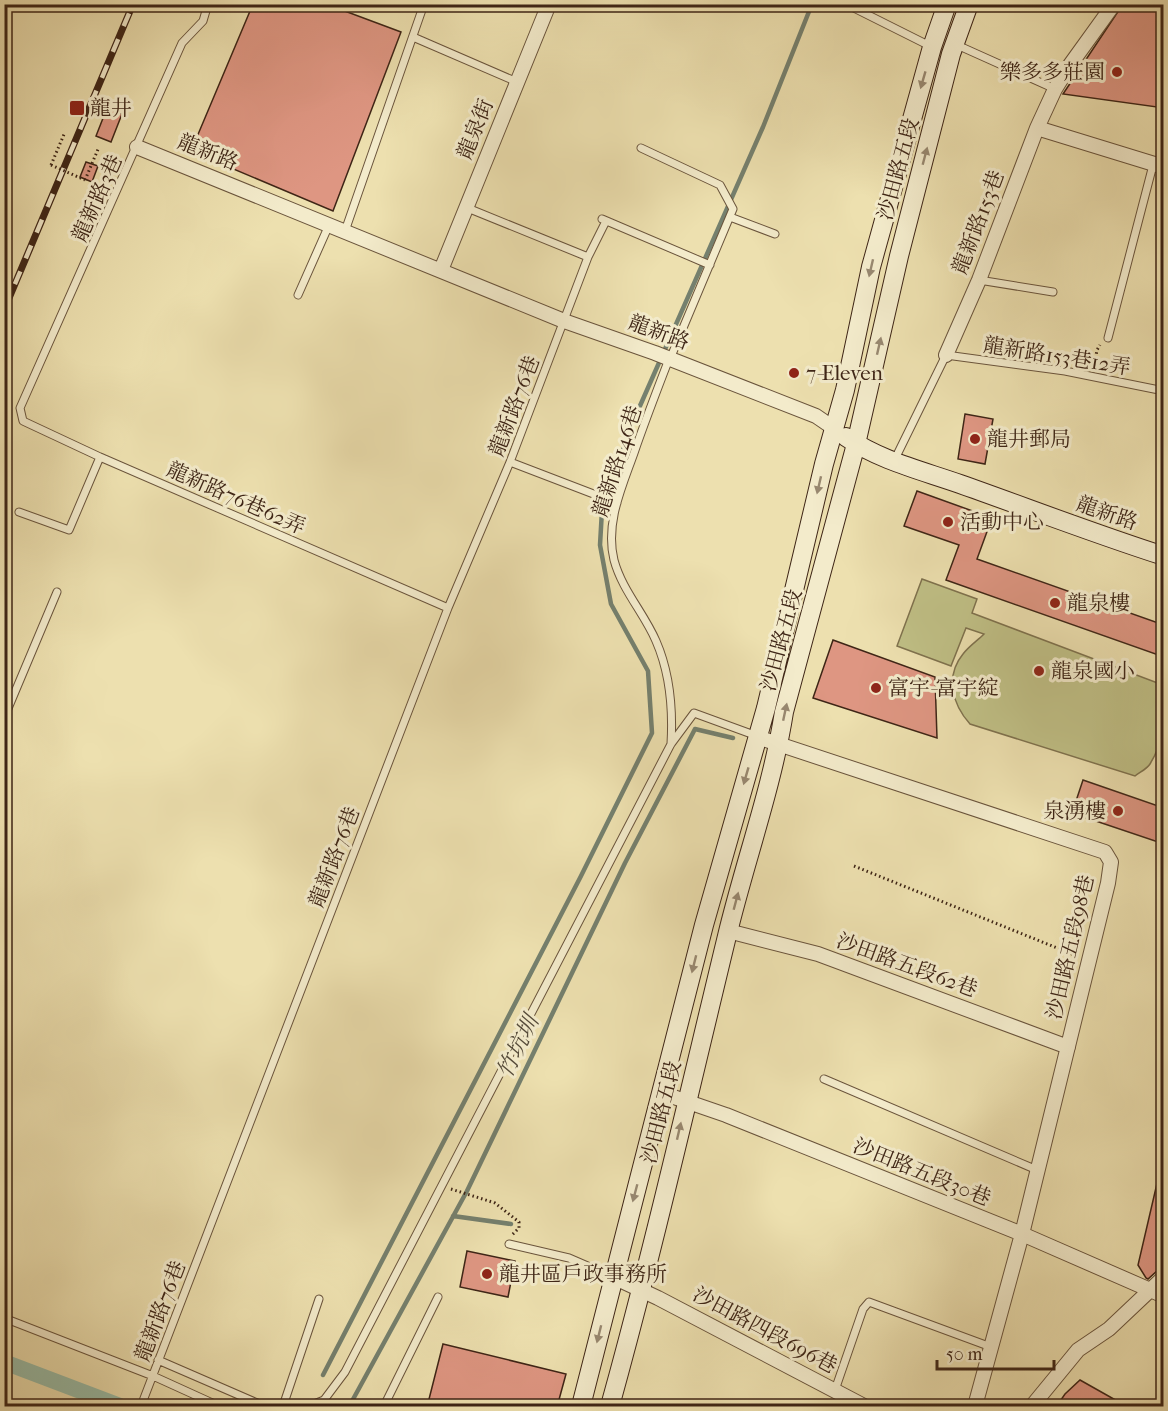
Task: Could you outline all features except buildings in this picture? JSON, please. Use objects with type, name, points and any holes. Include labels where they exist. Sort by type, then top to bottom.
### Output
[{"type":"street","name":"龍泉街","points":[[441,270],[549,4]]},
{"type":"street","name":"沙田路五段","points":[[581,1407],[704,925],[766,708],[824,464],[835,429],[871,267],[934,42],[947,4]]},
{"type":"street","name":"沙田路五段","points":[[610,1407],[642,1290],[728,931],[856,444],[899,256],[955,44],[969,4]]},
{"type":"street","name":"龍新路153巷","points":[[946,355],[979,280],[1055,89],[1114,4]]},
{"type":"street","points":[[934,42],[955,44]]},
{"type":"street","points":[[1038,128],[1158,166]]},
{"type":"street","name":"龍新路","points":[[137,147],[564,321],[655,353],[816,416],[856,444],[893,463],[1164,556]]},
{"type":"street","name":"沙田路五段98巷","points":[[757,737],[1105,852],[1111,862],[1038,1170],[975,1407]]},
{"type":"street","name":"沙田路五段62巷","points":[[728,931],[818,954],[1068,1047]]},
{"type":"street","name":"沙田路五段30巷","points":[[662,1093],[1022,1234],[1164,1296]]},
{"type":"street","name":"沙田路四段696巷","points":[[613,1277],[864,1407]]},
{"type":"street","points":[[1032,1407],[1078,1350],[1109,1329],[1164,1277]]},
{"type":"street","points":[[589,1373],[618,1379]]},
{"type":"lane","name":"龍新路3巷","points":[[20,408],[182,43],[203,21],[208,4]]},
{"type":"lane","points":[[345,231],[424,4]]},
{"type":"lane","points":[[846,4],[934,42]]},
{"type":"lane","points":[[413,37],[517,82]]},
{"type":"lane","points":[[955,44],[1055,89]]},
{"type":"lane","points":[[640,148],[720,185],[732,213],[775,234]]},
{"type":"lane","points":[[1108,338],[1158,166]]},
{"type":"lane","points":[[465,207],[588,257]]},
{"type":"lane","name":"龍新路146巷","points":[[671,744],[671,707],[664,666],[656,641],[629,595],[614,560],[611,536],[615,502],[670,359],[732,213]]},
{"type":"lane","name":"龍新路76巷","points":[[141,1407],[448,608],[510,462],[604,220],[709,265]]},
{"type":"lane","points":[[298,295],[329,225]]},
{"type":"lane","points":[[979,280],[1053,292]]},
{"type":"lane","name":"龍新路153巷12弄","points":[[946,355],[1093,376],[1164,391]]},
{"type":"lane","name":"龍新路153巷","points":[[893,463],[946,355]]},
{"type":"lane","name":"龍新路76巷62弄","points":[[20,408],[23,421],[100,457],[448,608]]},
{"type":"lane","points":[[19,512],[69,530],[100,457]]},
{"type":"lane","points":[[510,462],[615,502]]},
{"type":"lane","points":[[4,718],[57,592]]},
{"type":"lane","points":[[309,1407],[324,1400],[345,1372],[671,744],[694,713],[757,737]]},
{"type":"lane","points":[[825,1079],[1038,1170]]},
{"type":"lane","points":[[509,1244],[569,1258],[613,1277]]},
{"type":"lane","points":[[384,1407],[438,1297]]},
{"type":"lane","points":[[283,1407],[319,1299]]},
{"type":"lane","points":[[835,1390],[863,1309],[869,1302],[991,1347]]},
{"type":"lane","points":[[4,1318],[153,1376],[219,1407]]},
{"type":"lane","points":[[158,1360],[264,1407]]},
{"type":"path","points":[[65,132],[51,165],[85,180],[99,147]]},
{"type":"path","points":[[1093,376],[1096,350],[1108,338]]},
{"type":"path","points":[[854,866],[1089,961]]},
{"type":"path","points":[[457,1191],[495,1203],[519,1222],[519,1228],[510,1236],[509,1244]]},
{"type":"green space","points":[[922,579],[977,599],[972,613],[1163,685],[1163,704],[1158,703],[1163,718],[1162,734],[1149,766],[1135,776],[970,724],[955,699],[954,671],[963,654],[984,634],[966,628],[951,666],[897,646]]},
{"type":"waterway","points":[[323,1375],[581,876],[652,733],[648,671],[611,604],[600,545],[602,510],[632,424],[763,127],[812,4]]},
{"type":"waterway","name":"竹坑圳","points":[[343,1406],[351,1403],[467,1191],[625,863],[695,729],[733,738]]},
{"type":"waterway","points":[[453,1216],[511,1224]]},
{"type":"waterway","points":[[4,1362],[120,1406]]},
{"type":"railway","points":[[4,310],[133,4]]},
{"type":"place","name":"樂多多莊園","points":[[1117,72]]},
{"type":"place","name":"龍井","points":[[77,108]]},
{"type":"place","name":"7-Eleven","points":[[794,373]]},
{"type":"place","name":"龍井郵局","points":[[975,439]]},
{"type":"place","name":"活動中心","points":[[948,522]]},
{"type":"place","name":"龍泉樓","points":[[1055,603]]},
{"type":"place","name":"龍泉國小","points":[[1039,671]]},
{"type":"place","name":"富宇-富宇綻","points":[[876,688]]},
{"type":"place","name":"泉湧樓","points":[[1118,811]]},
{"type":"place","name":"龍井區戶政事務所","points":[[487,1274]]}]
